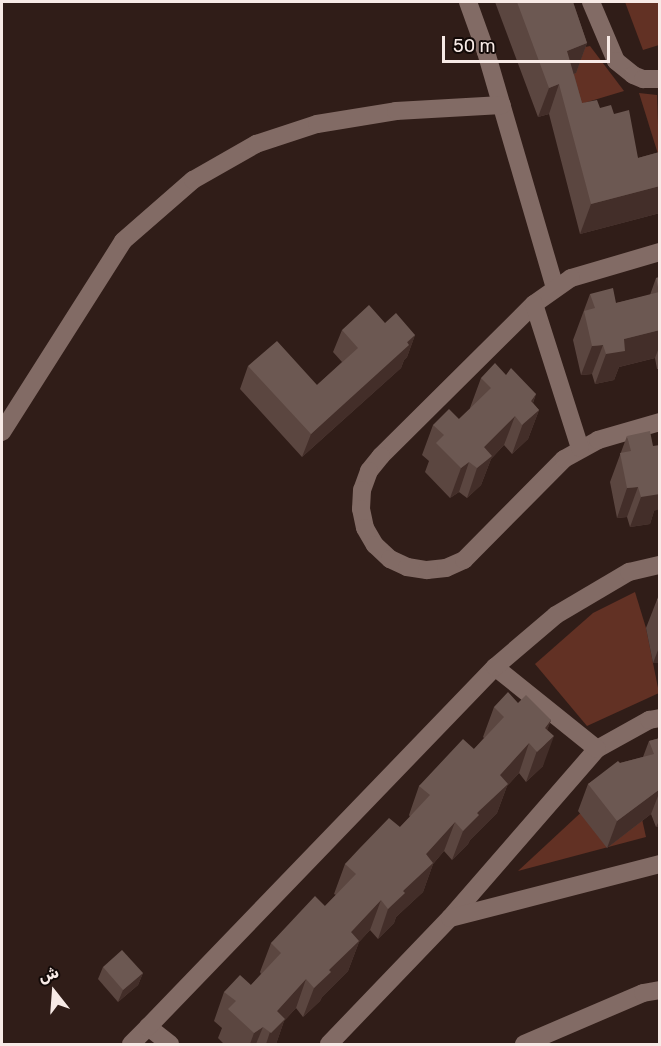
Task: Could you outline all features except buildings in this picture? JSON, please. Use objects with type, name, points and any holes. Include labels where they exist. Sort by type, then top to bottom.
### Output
[{"type":"street","points":[[468,2],[502,105],[555,288]]},
{"type":"street","points":[[591,2],[616,61],[633,75],[643,79],[660,79]]},
{"type":"street","points":[[2,432],[123,240],[193,180],[256,144],[317,124],[396,111],[502,105]]},
{"type":"street","points":[[660,252],[589,271],[555,288],[534,304],[369,471],[362,490],[361,509],[365,528],[375,545],[390,559],[407,567],[427,570],[446,568],[464,560],[551,471],[580,448],[598,440],[660,422]]},
{"type":"street","points":[[534,304],[580,448]]},
{"type":"street","points":[[131,1044],[495,667],[555,615],[629,572],[660,565]]},
{"type":"street","points":[[495,667],[597,749]]},
{"type":"street","points":[[329,1044],[450,918],[597,749],[649,720],[660,718]]},
{"type":"street","points":[[450,918],[660,864]]},
{"type":"street","points":[[524,1044],[643,993],[660,990]]},
{"type":"street","points":[[148,1027],[170,1044]]},
{"type":"shaded area","points":[[625,2],[659,2],[659,45],[643,50]]},
{"type":"shaded area","points":[[590,46],[624,91],[564,109],[556,81],[568,51]]},
{"type":"shaded area","points":[[639,93],[657,95],[659,154],[658,154]]},
{"type":"shaded area","points":[[635,592],[646,628],[659,693],[587,726],[535,664],[593,613]]},
{"type":"shaded area","points":[[616,780],[642,819],[646,837],[518,871]]}]
